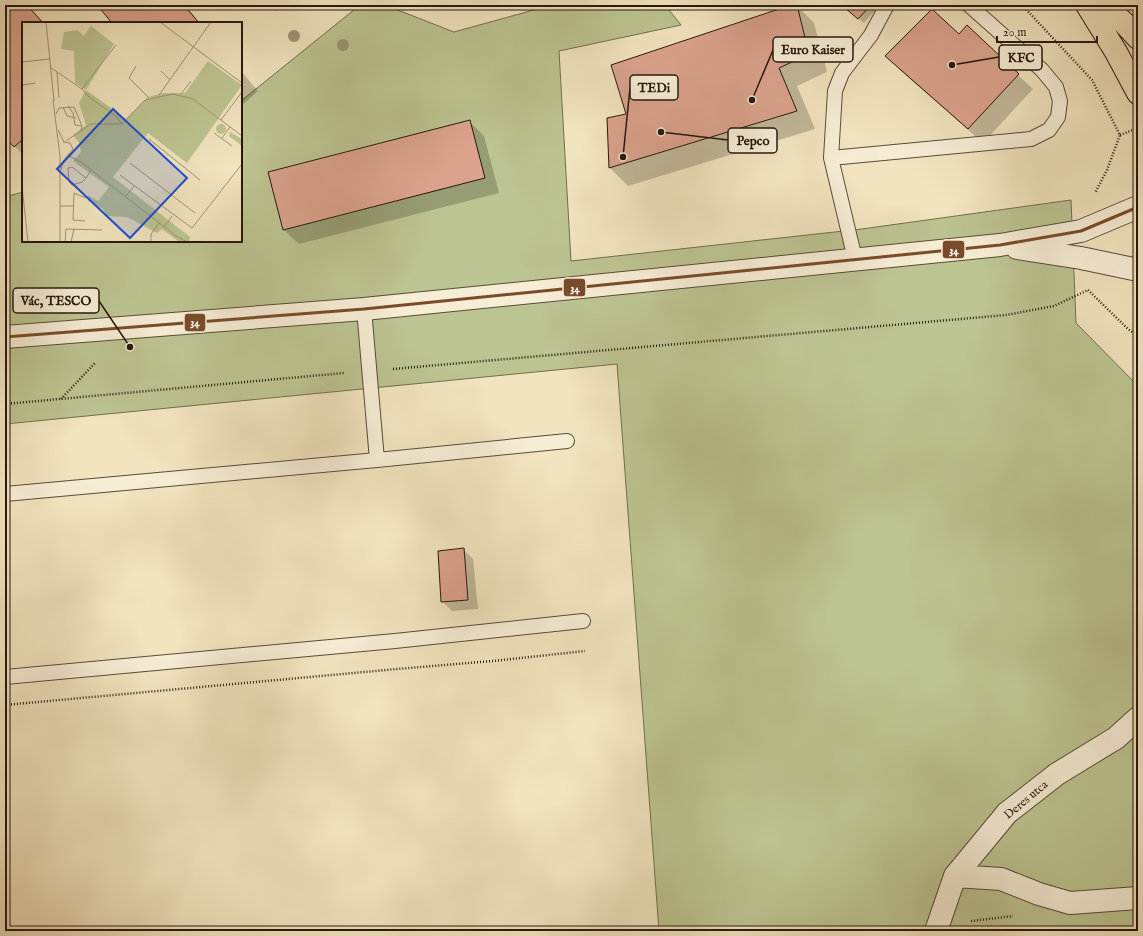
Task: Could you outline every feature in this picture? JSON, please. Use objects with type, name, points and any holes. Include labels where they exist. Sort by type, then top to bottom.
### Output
[{"type":"main road","points":[[1087,5],[1116,52],[1138,93]]},
{"type":"main road","points":[[1105,5],[1138,38]]},
{"type":"street","points":[[5,338],[364,309],[1000,245],[1081,230],[1138,207]]},
{"type":"street","points":[[1000,245],[1081,258],[1138,270]]},
{"type":"street","name":"Deres utca","points":[[936,931],[954,876],[1008,813],[1057,774],[1116,738],[1138,718]]},
{"type":"street","points":[[954,876],[1001,879],[1039,894],[1070,903],[1138,898]]},
{"type":"lane","points":[[855,259],[831,158],[834,91],[842,73],[871,35],[887,5]]},
{"type":"lane","points":[[831,158],[1031,139],[1049,130],[1058,117],[1060,101],[1056,87],[1042,70],[969,5]]},
{"type":"lane","points":[[364,309],[377,460]]},
{"type":"lane","points":[[5,494],[567,441]]},
{"type":"lane","points":[[5,677],[402,640],[582,621]]},
{"type":"path","points":[[1022,5],[1092,80],[1120,135],[1107,170],[1086,211],[1081,230]]},
{"type":"path","points":[[1120,135],[1138,128]]},
{"type":"path","points":[[1081,258],[1088,290],[1128,330],[1138,336]]},
{"type":"path","points":[[5,404],[1006,315],[1054,306],[1088,290]]},
{"type":"path","points":[[61,398],[95,363]]},
{"type":"path","points":[[5,705],[390,669],[493,661],[585,651]]},
{"type":"path","points":[[965,922],[1016,916]]},
{"type":"green space","points":[[360,5],[385,5],[454,32],[552,5],[665,5],[681,25],[559,51],[571,261],[862,229],[1071,200],[1076,323],[1138,386],[1138,929],[1123,931],[659,931],[617,364],[5,424],[5,197],[22,192],[22,242],[242,242],[242,100]]},
{"type":"building","points":[[5,5],[27,5],[42,22],[22,22],[22,140],[14,147],[5,137]]},
{"type":"building","points":[[97,5],[184,5],[198,22],[111,22]]},
{"type":"building","points":[[791,5],[797,5],[809,54],[779,68],[797,111],[609,168],[607,118],[626,114],[611,65]]},
{"type":"building","points":[[848,5],[871,5],[858,19],[845,8]]},
{"type":"building","points":[[932,9],[959,34],[967,25],[1019,74],[968,129],[885,56]]},
{"type":"building","points":[[470,120],[485,178],[283,230],[268,172]]},
{"type":"building","points":[[464,548],[468,600],[441,602],[438,551]]},
{"type":"transit line","name":"34","points":[[5,337],[364,309],[1000,245],[1081,231],[1138,207]]},
{"type":"place","name":"KFC","points":[[952,65]]},
{"type":"place","name":"Euro Kaiser","points":[[752,100]]},
{"type":"place","name":"Pepco","points":[[661,132]]},
{"type":"place","name":"TEDi","points":[[623,157]]},
{"type":"place","name":"Vác, TESCO","points":[[130,347]]}]
